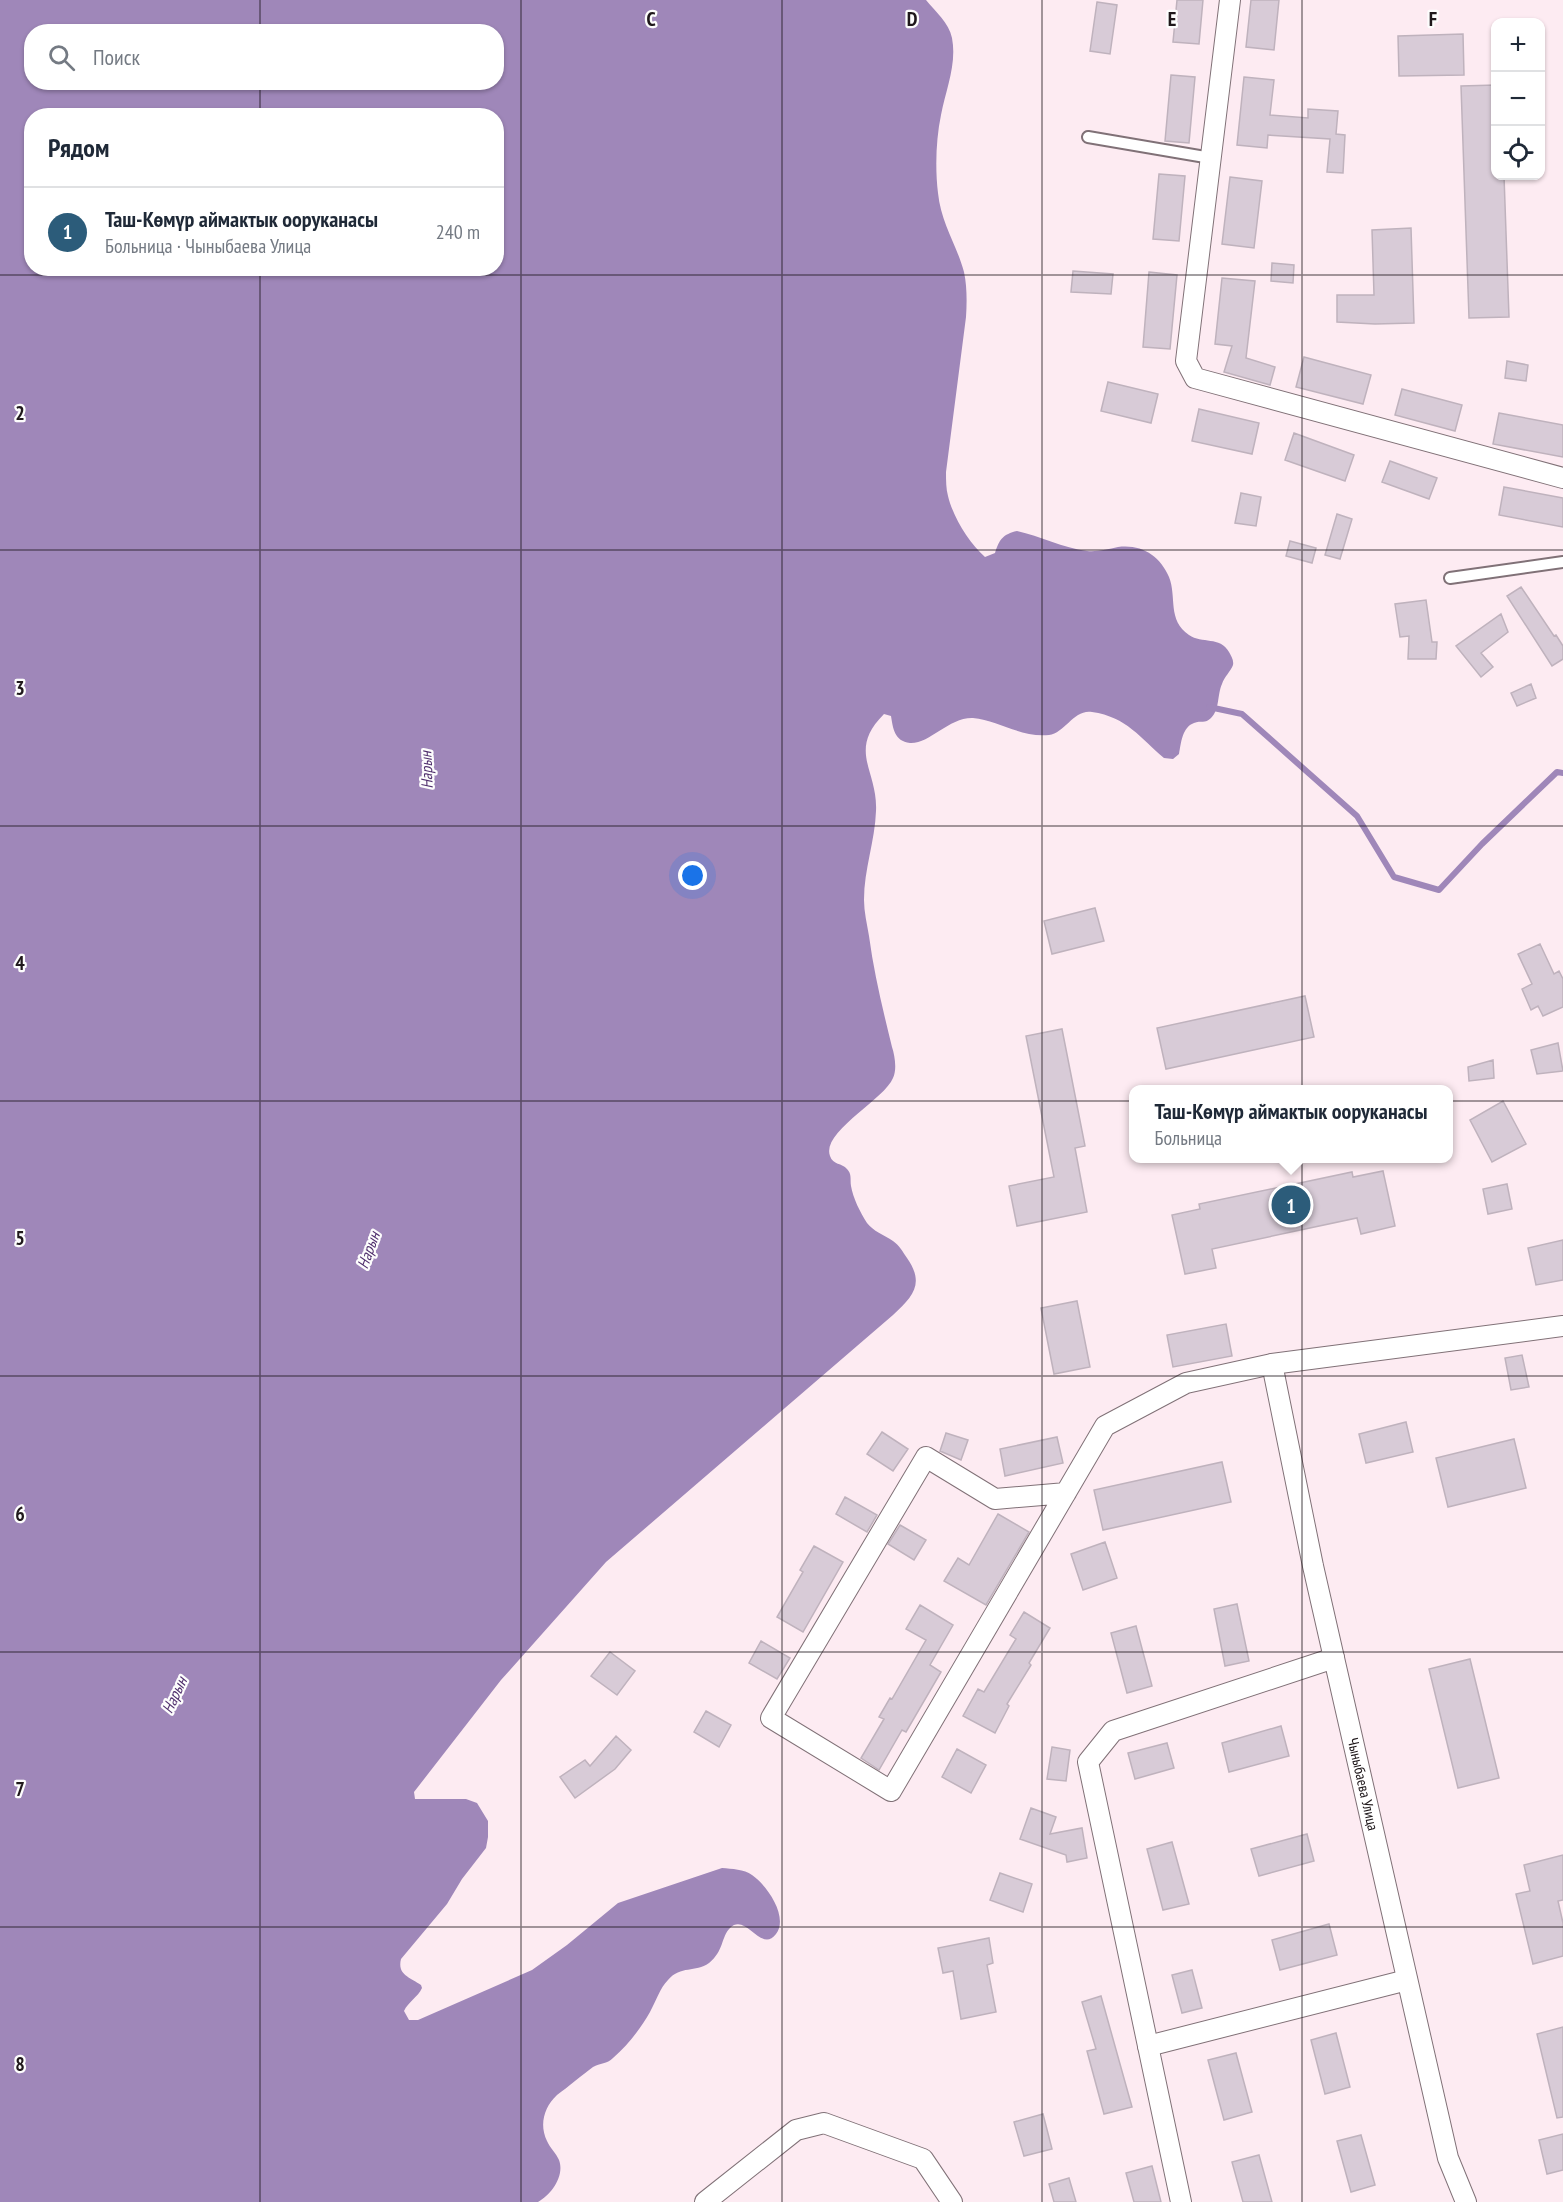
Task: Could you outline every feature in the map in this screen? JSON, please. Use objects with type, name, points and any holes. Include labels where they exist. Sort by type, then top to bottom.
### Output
[{"type":"street","points":[[1230,0],[1186,361],[1195,378],[1563,477]]},
{"type":"street","points":[[1066,1493],[995,1499],[926,1457],[771,1718],[891,1791],[1066,1493],[1105,1426],[1186,1383],[1272,1364],[1563,1326]]},
{"type":"street","name":"Чыныбаева Улица","points":[[1272,1364],[1334,1658],[1448,2158],[1466,2202]]},
{"type":"street","points":[[1181,2202],[1088,1762],[1113,1731],[1334,1658]]},
{"type":"street","points":[[1149,2046],[1407,1980]]},
{"type":"street","points":[[705,2202],[796,2130],[824,2123],[923,2159],[952,2202]]},
{"type":"lane","points":[[1088,137],[1211,158]]},
{"type":"lane","points":[[1450,578],[1563,562]]},
{"type":"water","name":"Нарын","points":[[0,0],[926,0],[945,22],[952,38],[952,67],[939,124],[936,174],[942,214],[964,272],[967,300],[946,472],[950,504],[968,537],[985,557],[995,553],[1005,536],[1017,531],[1087,551],[1135,547],[1149,553],[1161,563],[1169,577],[1175,615],[1182,629],[1194,638],[1221,644],[1233,660],[1233,665],[1220,688],[1214,714],[1207,721],[1194,723],[1187,728],[1179,754],[1173,759],[1164,758],[1124,723],[1115,718],[1092,712],[1080,714],[1060,730],[1049,735],[1029,734],[973,718],[956,722],[925,739],[910,743],[897,737],[891,716],[884,714],[867,739],[867,761],[873,784],[876,811],[864,889],[864,904],[876,978],[894,1055],[895,1071],[887,1087],[835,1137],[830,1147],[830,1156],[833,1161],[849,1171],[853,1195],[867,1223],[875,1231],[895,1243],[907,1258],[915,1275],[914,1289],[906,1302],[893,1315],[606,1562],[501,1680],[414,1792],[415,1799],[466,1799],[477,1803],[488,1821],[488,1837],[486,1848],[462,1879],[447,1904],[401,1959],[403,1972],[422,1988],[404,2011],[409,2020],[418,2020],[532,1970],[618,1903],[722,1868],[752,1875],[770,1894],[778,1910],[779,1927],[770,1939],[759,1937],[748,1928],[736,1924],[730,1928],[717,1954],[709,1963],[673,1975],[660,1991],[643,2024],[619,2053],[608,2061],[593,2067],[557,2095],[546,2111],[543,2129],[548,2144],[559,2160],[560,2172],[552,2190],[538,2202],[0,2202]]},
{"type":"building","points":[[1177,0],[1203,0],[1199,44],[1173,42]]},
{"type":"building","points":[[1251,0],[1279,0],[1274,50],[1246,47]]},
{"type":"building","points":[[1097,2],[1117,5],[1110,54],[1090,51]]},
{"type":"building","points":[[1463,34],[1464,75],[1399,76],[1398,36]]},
{"type":"building","points":[[1171,75],[1195,77],[1189,143],[1165,141]]},
{"type":"building","points":[[1244,77],[1274,80],[1270,115],[1308,118],[1308,109],[1338,111],[1336,134],[1345,135],[1343,173],[1327,172],[1330,139],[1268,135],[1267,148],[1237,145]]},
{"type":"building","points":[[1491,85],[1491,180],[1504,180],[1509,317],[1469,318],[1461,86]]},
{"type":"building","points":[[1159,174],[1185,176],[1179,241],[1153,239]]},
{"type":"building","points":[[1230,177],[1262,181],[1254,248],[1222,244]]},
{"type":"building","points":[[1411,228],[1414,323],[1337,322],[1337,295],[1374,295],[1372,230]]},
{"type":"building","points":[[1272,263],[1294,265],[1293,283],[1271,281]]},
{"type":"building","points":[[1073,271],[1113,274],[1111,294],[1071,292]]},
{"type":"building","points":[[1149,272],[1177,275],[1170,349],[1143,347]]},
{"type":"building","points":[[1222,278],[1255,281],[1246,358],[1275,367],[1270,385],[1224,372],[1232,346],[1215,344]]},
{"type":"building","points":[[1304,357],[1371,375],[1363,404],[1296,387]]},
{"type":"building","points":[[1507,361],[1528,365],[1526,381],[1505,378]]},
{"type":"building","points":[[1108,382],[1158,394],[1151,423],[1101,411]]},
{"type":"building","points":[[1402,389],[1462,405],[1455,431],[1395,415]]},
{"type":"building","points":[[1199,409],[1259,423],[1252,454],[1192,441]]},
{"type":"building","points":[[1499,413],[1563,425],[1563,457],[1493,444]]},
{"type":"building","points":[[1294,433],[1354,455],[1345,481],[1285,460]]},
{"type":"building","points":[[1390,461],[1437,478],[1429,499],[1382,482]]},
{"type":"building","points":[[1504,487],[1563,498],[1563,527],[1499,515]]},
{"type":"building","points":[[1241,493],[1261,497],[1256,526],[1235,523]]},
{"type":"building","points":[[1337,514],[1352,519],[1340,559],[1325,555]]},
{"type":"building","points":[[1290,541],[1316,548],[1312,563],[1286,556]]},
{"type":"building","points":[[1521,587],[1563,646],[1563,659],[1552,666],[1507,596]]},
{"type":"building","points":[[1426,600],[1432,642],[1437,642],[1436,659],[1408,659],[1409,636],[1400,637],[1395,604]]},
{"type":"building","points":[[1501,614],[1508,632],[1481,653],[1493,667],[1481,677],[1456,646]]},
{"type":"building","points":[[1531,684],[1536,698],[1517,706],[1511,693]]},
{"type":"building","points":[[1095,908],[1104,941],[1052,954],[1044,921]]},
{"type":"building","points":[[1540,944],[1554,974],[1559,971],[1563,979],[1563,1007],[1543,1016],[1538,1006],[1531,1010],[1522,989],[1532,984],[1518,954]]},
{"type":"building","points":[[1305,996],[1314,1037],[1166,1069],[1157,1028]]},
{"type":"building","points":[[1062,1029],[1085,1146],[1075,1148],[1087,1212],[1017,1226],[1009,1186],[1054,1177],[1026,1036]]},
{"type":"building","points":[[1558,1043],[1563,1071],[1537,1074],[1531,1050]]},
{"type":"building","points":[[1493,1060],[1494,1078],[1469,1081],[1468,1067]]},
{"type":"building","points":[[1503,1101],[1526,1144],[1492,1162],[1470,1120]]},
{"type":"building","points":[[1383,1171],[1395,1226],[1361,1234],[1357,1218],[1212,1249],[1216,1268],[1185,1274],[1172,1215],[1200,1209],[1199,1204],[1352,1172],[1353,1177]]},
{"type":"building","points":[[1507,1184],[1512,1209],[1488,1214],[1483,1189]]},
{"type":"building","points":[[1563,1240],[1563,1280],[1536,1285],[1528,1248]]},
{"type":"building","points":[[1077,1301],[1090,1367],[1054,1374],[1041,1308]]},
{"type":"building","points":[[1226,1324],[1232,1356],[1173,1367],[1167,1335]]},
{"type":"building","points":[[1522,1355],[1529,1387],[1511,1390],[1505,1358]]},
{"type":"building","points":[[1406,1422],[1413,1452],[1366,1463],[1359,1434]]},
{"type":"building","points":[[882,1432],[908,1449],[893,1471],[867,1454]]},
{"type":"building","points":[[946,1433],[968,1440],[961,1460],[940,1451]]},
{"type":"building","points":[[1057,1437],[1063,1463],[1005,1476],[1000,1449]]},
{"type":"building","points":[[1514,1439],[1526,1488],[1448,1507],[1436,1458]]},
{"type":"building","points":[[1222,1462],[1231,1502],[1103,1530],[1094,1490]]},
{"type":"building","points":[[845,1497],[877,1515],[867,1532],[836,1514]]},
{"type":"building","points":[[998,1514],[1029,1532],[986,1605],[944,1581],[958,1558],[969,1565]]},
{"type":"building","points":[[900,1525],[926,1540],[914,1560],[888,1544]]},
{"type":"building","points":[[1105,1542],[1117,1578],[1083,1590],[1071,1554]]},
{"type":"building","points":[[814,1546],[843,1562],[803,1632],[777,1617],[803,1572],[800,1570]]},
{"type":"building","points":[[1237,1604],[1249,1661],[1225,1666],[1214,1609]]},
{"type":"building","points":[[920,1605],[953,1625],[930,1665],[941,1672],[906,1732],[902,1730],[879,1770],[861,1758],[884,1719],[879,1717],[926,1640],[906,1629]]},
{"type":"building","points":[[1024,1612],[1050,1628],[1007,1704],[1009,1706],[995,1733],[963,1716],[978,1689],[984,1692],[1016,1639],[1010,1635]]},
{"type":"building","points":[[1136,1626],[1152,1686],[1127,1693],[1111,1633]]},
{"type":"building","points":[[761,1641],[790,1658],[777,1679],[749,1663]]},
{"type":"building","points":[[610,1652],[635,1671],[617,1695],[591,1676]]},
{"type":"building","points":[[1470,1659],[1499,1778],[1458,1788],[1429,1669]]},
{"type":"building","points":[[706,1711],[731,1725],[719,1747],[694,1732]]},
{"type":"building","points":[[1281,1726],[1289,1756],[1229,1772],[1222,1743]]},
{"type":"building","points":[[616,1736],[631,1750],[615,1769],[575,1798],[560,1777],[585,1760],[590,1766]]},
{"type":"building","points":[[1167,1743],[1174,1768],[1135,1779],[1128,1753]]},
{"type":"building","points":[[1052,1747],[1070,1750],[1066,1781],[1047,1779]]},
{"type":"building","points":[[957,1749],[986,1765],[971,1793],[942,1777]]},
{"type":"building","points":[[1031,1808],[1056,1817],[1050,1834],[1082,1828],[1087,1858],[1067,1862],[1066,1855],[1020,1839]]},
{"type":"building","points":[[1307,1834],[1314,1861],[1259,1876],[1251,1849]]},
{"type":"building","points":[[1172,1842],[1189,1904],[1163,1910],[1147,1849]]},
{"type":"building","points":[[1563,1855],[1563,1900],[1558,1901],[1563,1923],[1563,1956],[1533,1964],[1516,1894],[1530,1891],[1524,1865]]},
{"type":"building","points":[[1000,1873],[1032,1884],[1023,1912],[990,1900]]},
{"type":"building","points":[[1329,1924],[1337,1955],[1280,1970],[1272,1940]]},
{"type":"building","points":[[989,1938],[993,1963],[987,1965],[996,2012],[961,2019],[953,1971],[943,1973],[938,1948]]},
{"type":"building","points":[[1192,1970],[1202,2008],[1182,2013],[1172,1975]]},
{"type":"building","points":[[1101,1996],[1132,2107],[1104,2114],[1087,2051],[1096,2049],[1082,2002]]},
{"type":"building","points":[[1563,2027],[1563,2117],[1557,2118],[1537,2034]]},
{"type":"building","points":[[1336,2033],[1350,2087],[1325,2094],[1311,2040]]},
{"type":"building","points":[[1236,2053],[1252,2112],[1224,2120],[1208,2060]]},
{"type":"building","points":[[1043,2114],[1052,2149],[1024,2156],[1014,2122]]},
{"type":"building","points":[[1563,2134],[1563,2170],[1547,2174],[1539,2140]]},
{"type":"building","points":[[1361,2135],[1375,2185],[1351,2192],[1337,2141]]},
{"type":"building","points":[[1259,2155],[1272,2202],[1243,2202],[1232,2162]]},
{"type":"building","points":[[1152,2166],[1161,2202],[1134,2202],[1126,2173]]},
{"type":"building","points":[[1069,2178],[1076,2202],[1054,2202],[1049,2184]]},
{"type":"waterway","points":[[1209,707],[1242,714],[1357,816],[1394,877],[1439,890],[1482,844],[1557,772],[1563,773]]},
{"type":"place","name":"Таш-Көмүр аймактык ооруканасы","points":[[1291,1205]]}]
